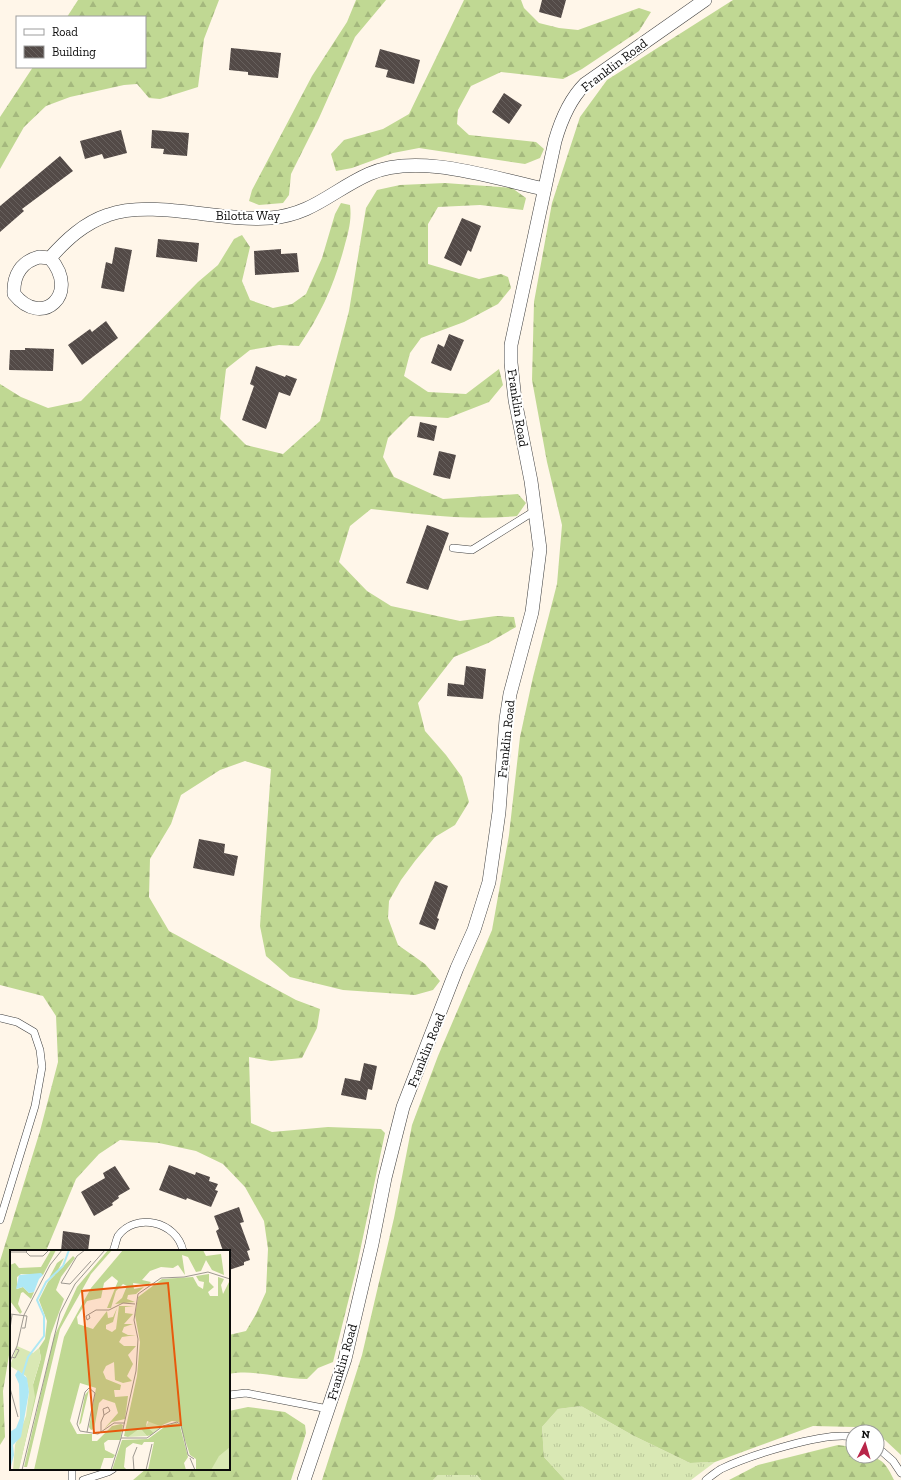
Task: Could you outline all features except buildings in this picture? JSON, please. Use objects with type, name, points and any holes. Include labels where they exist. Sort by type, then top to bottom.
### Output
[{"type":"street","name":"Franklin Road","points":[[304,1480],[345,1359],[387,1172],[404,1107],[457,968],[474,930],[489,882],[500,812],[506,719],[510,694],[532,612],[539,560],[536,510],[515,400],[510,355],[544,188],[560,123],[571,102],[582,87],[603,70],[705,0]]},
{"type":"street","name":"Bilotta Way","points":[[50,258],[69,237],[107,215],[128,210],[152,210],[240,218],[271,218],[295,214],[319,204],[346,185],[362,177],[392,166],[438,166],[544,188]]},
{"type":"lane","points":[[453,548],[472,550],[536,510]]},
{"type":"lane","points":[[0,1018],[17,1022],[34,1032],[40,1050],[42,1067],[36,1106],[0,1220]]},
{"type":"lane","points":[[113,1250],[118,1237],[128,1227],[147,1222],[165,1226],[177,1236],[183,1250]]},
{"type":"lane","points":[[230,1395],[246,1393],[328,1409]]},
{"type":"lane","points":[[706,1480],[721,1470],[759,1454],[825,1437],[845,1435]]},
{"type":"lane","points":[[885,1454],[893,1461],[901,1473]]},
{"type":"lane","points":[[83,1480],[111,1470]]},
{"type":"green space","points":[[78,0],[219,0],[204,39],[198,87],[160,99],[149,98],[137,84],[124,85],[70,97],[46,106],[24,127],[0,169],[0,117],[32,68],[146,68],[146,16],[68,16]]},
{"type":"green space","points":[[356,0],[386,0],[355,37],[319,118],[291,174],[289,195],[283,203],[259,205],[249,201],[252,190],[312,76],[347,22]]},
{"type":"green space","points":[[464,0],[521,0],[524,8],[539,23],[559,28],[578,30],[639,8],[651,12],[639,31],[582,69],[563,79],[501,72],[471,86],[458,110],[457,124],[469,135],[536,142],[544,149],[540,158],[525,164],[419,148],[393,153],[352,168],[336,171],[331,154],[344,140],[383,129],[409,114]]},
{"type":"green space","points":[[733,0],[901,0],[901,1455],[885,1440],[885,1424],[845,1424],[845,1427],[813,1426],[715,1462],[690,1463],[634,1436],[581,1406],[558,1409],[542,1427],[544,1457],[565,1480],[481,1480],[477,1475],[438,1475],[433,1480],[322,1480],[362,1355],[394,1218],[412,1125],[438,1056],[492,930],[509,835],[520,737],[533,677],[557,584],[562,525],[547,462],[532,380],[534,302],[552,203],[580,117],[607,80]]},
{"type":"green space","points":[[445,183],[512,188],[526,198],[523,210],[480,205],[438,207],[428,224],[428,264],[479,279],[501,274],[508,277],[511,288],[498,304],[464,322],[421,338],[410,353],[404,376],[428,392],[466,394],[499,369],[503,385],[489,402],[448,418],[410,416],[388,438],[383,457],[394,477],[443,499],[518,494],[526,503],[517,516],[480,518],[371,509],[350,526],[339,562],[367,591],[391,606],[460,621],[496,616],[514,617],[516,627],[488,643],[454,657],[418,703],[425,731],[446,755],[462,777],[469,802],[455,825],[435,837],[401,880],[389,901],[388,918],[398,945],[425,964],[440,981],[433,990],[415,995],[343,990],[290,977],[266,956],[260,926],[271,769],[245,761],[220,770],[181,795],[171,824],[150,859],[149,897],[169,931],[296,1000],[320,1009],[317,1028],[302,1058],[271,1061],[249,1057],[251,1123],[272,1132],[328,1127],[381,1129],[385,1133],[356,1270],[333,1362],[318,1368],[307,1379],[297,1379],[258,1373],[230,1374],[230,1335],[246,1331],[266,1292],[268,1249],[264,1221],[245,1187],[223,1164],[196,1151],[159,1143],[120,1140],[99,1154],[76,1179],[46,1250],[10,1250],[10,1349],[3,1391],[5,1437],[0,1445],[0,1261],[40,1131],[58,1062],[56,1016],[43,996],[0,985],[0,384],[21,397],[48,408],[81,401],[198,282],[218,265],[234,239],[242,235],[250,247],[242,281],[250,300],[273,308],[292,304],[306,294],[322,258],[335,214],[341,203],[350,205],[349,227],[336,274],[320,311],[299,346],[279,345],[250,350],[226,369],[220,419],[246,445],[283,454],[320,421],[349,311],[366,208],[377,190],[400,185]]},
{"type":"green space","points":[[581,1406],[634,1436],[690,1463],[715,1462],[691,1480],[565,1480],[544,1457],[542,1427],[558,1409]]},
{"type":"green space","points":[[248,1407],[285,1412],[305,1425],[306,1433],[291,1480],[133,1480],[145,1470],[230,1470],[230,1411]]},
{"type":"green space","points":[[838,1445],[845,1446],[845,1464],[884,1464],[894,1480],[729,1480],[758,1465]]},
{"type":"green space","points":[[438,1475],[477,1475],[481,1480],[433,1480]]}]
